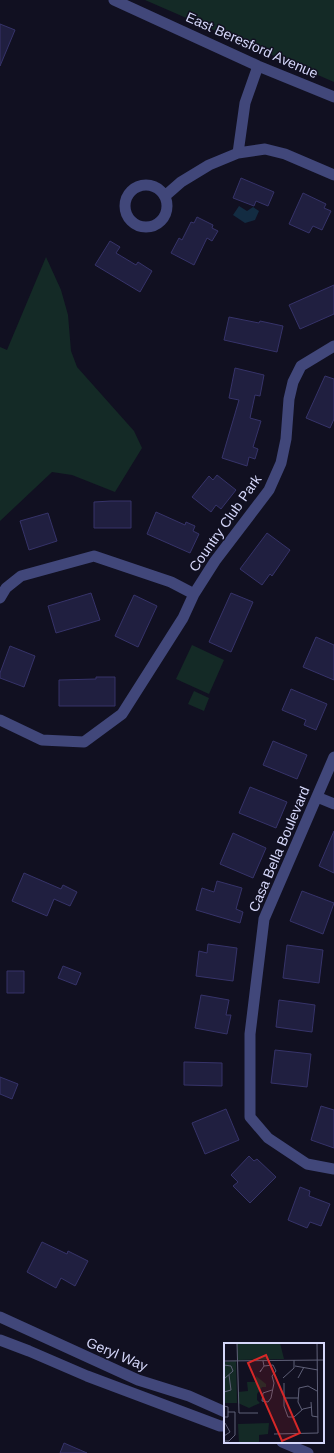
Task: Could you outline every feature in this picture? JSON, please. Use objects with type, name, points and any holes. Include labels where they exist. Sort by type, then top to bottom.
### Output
[{"type":"street","name":"East Beresford Avenue","points":[[114,0],[258,66],[334,97]]},
{"type":"street","points":[[238,153],[245,103],[258,66]]},
{"type":"street","points":[[165,196],[181,182],[209,165],[238,153],[265,149],[285,154],[334,175]]},
{"type":"street","name":"Country Club Park","points":[[0,720],[42,740],[84,742],[122,714],[183,618],[194,594],[215,561],[269,490],[281,463],[286,439],[288,399],[293,382],[301,366],[334,346]]},
{"type":"street","name":"Country Club Park","points":[[0,598],[6,588],[21,576],[94,556],[171,582],[194,594]]},
{"type":"street","name":"Casa Bella Boulevard","points":[[334,756],[264,920],[250,1034],[250,1117],[268,1138],[308,1164],[334,1169]]},
{"type":"street","points":[[317,797],[334,804]]},
{"type":"street","name":"Geryl Way","points":[[1,1321],[144,1382],[189,1396],[224,1412]]},
{"type":"street","name":"Geryl Way","points":[[0,1340],[87,1376],[220,1426],[224,1426]]},
{"type":"street","points":[[138,1395],[144,1382]]},
{"type":"street","points":[[284,1443],[308,1453]]},
{"type":"green space","points":[[145,0],[334,0],[334,82]]},
{"type":"green space","points":[[46,257],[61,290],[68,315],[71,351],[77,367],[134,431],[142,448],[115,492],[72,475],[52,472],[0,521],[0,347],[7,350]]},
{"type":"green space","points":[[192,645],[224,660],[209,694],[176,679]]},
{"type":"green space","points":[[194,691],[209,698],[204,711],[188,704]]},
{"type":"water","points":[[239,206],[247,211],[253,207],[259,211],[255,220],[245,223],[233,215]]},
{"type":"building","points":[[0,24],[15,30],[0,66]]},
{"type":"building","points":[[241,178],[274,192],[268,206],[256,201],[254,206],[233,198]]},
{"type":"building","points":[[303,193],[326,204],[324,208],[331,211],[322,230],[313,226],[309,233],[289,224]]},
{"type":"building","points":[[197,217],[213,225],[212,228],[218,231],[212,241],[207,238],[194,265],[171,253],[179,238],[182,240],[191,222],[194,223]]},
{"type":"building","points":[[110,241],[120,247],[116,253],[136,265],[138,262],[152,271],[140,292],[95,265]]},
{"type":"building","points":[[334,285],[334,314],[300,329],[289,305]]},
{"type":"building","points":[[229,317],[283,326],[277,352],[224,340]]},
{"type":"building","points":[[235,368],[264,375],[260,396],[255,395],[250,418],[261,421],[253,447],[258,449],[255,459],[249,457],[247,466],[222,458],[239,400],[229,398]]},
{"type":"building","points":[[325,376],[334,379],[334,419],[330,428],[306,418]]},
{"type":"building","points":[[217,475],[236,490],[221,509],[216,505],[211,512],[192,497],[209,476],[213,480]]},
{"type":"building","points":[[131,501],[131,528],[94,528],[94,502]]},
{"type":"building","points":[[156,512],[185,525],[186,522],[195,526],[193,531],[199,534],[190,553],[147,534]]},
{"type":"building","points":[[48,513],[57,541],[29,550],[20,521]]},
{"type":"building","points":[[267,533],[290,550],[272,576],[270,574],[262,585],[240,569]]},
{"type":"building","points":[[91,593],[100,620],[56,633],[48,606]]},
{"type":"building","points":[[231,593],[253,602],[231,652],[209,642]]},
{"type":"building","points":[[134,595],[157,606],[138,647],[115,636]]},
{"type":"building","points":[[316,637],[334,645],[334,680],[303,667]]},
{"type":"building","points":[[10,646],[35,656],[24,687],[0,678],[0,673]]},
{"type":"building","points":[[96,677],[115,677],[115,706],[59,706],[59,680],[96,679]]},
{"type":"building","points":[[291,689],[327,704],[316,730],[304,725],[306,720],[282,710]]},
{"type":"building","points":[[273,741],[307,755],[297,779],[263,765]]},
{"type":"building","points":[[250,787],[287,802],[276,828],[239,813]]},
{"type":"building","points":[[334,831],[334,873],[319,866]]},
{"type":"building","points":[[233,833],[266,848],[253,878],[220,864]]},
{"type":"building","points":[[24,873],[61,889],[63,885],[77,892],[70,906],[54,899],[47,916],[12,901]]},
{"type":"building","points":[[217,881],[242,888],[236,909],[243,912],[240,923],[196,910],[202,888],[214,892]]},
{"type":"building","points":[[302,891],[334,903],[323,934],[290,921]]},
{"type":"building","points":[[208,944],[237,948],[233,981],[196,976],[199,951],[207,953]]},
{"type":"building","points":[[287,945],[323,950],[319,983],[283,978]]},
{"type":"building","points":[[63,966],[81,973],[76,985],[58,978]]},
{"type":"building","points":[[7,971],[24,971],[24,993],[7,993]]},
{"type":"building","points":[[201,995],[229,1000],[226,1015],[231,1015],[227,1034],[195,1028]]},
{"type":"building","points":[[279,1000],[315,1005],[312,1032],[276,1027]]},
{"type":"building","points":[[275,1050],[311,1054],[307,1087],[271,1083]]},
{"type":"building","points":[[184,1062],[222,1063],[222,1086],[184,1085]]},
{"type":"building","points":[[0,1077],[18,1084],[12,1099],[0,1094]]},
{"type":"building","points":[[321,1106],[334,1110],[334,1148],[311,1140]]},
{"type":"building","points":[[226,1109],[239,1140],[205,1154],[192,1123]]},
{"type":"building","points":[[249,1156],[254,1161],[257,1159],[276,1177],[250,1203],[233,1186],[238,1182],[231,1175]]},
{"type":"building","points":[[300,1187],[310,1191],[309,1196],[330,1204],[321,1226],[310,1222],[307,1228],[288,1220]]},
{"type":"building","points":[[42,1242],[67,1254],[68,1251],[88,1261],[75,1286],[61,1278],[56,1288],[27,1272]]},
{"type":"building","points":[[64,1443],[87,1453],[60,1453]]}]
